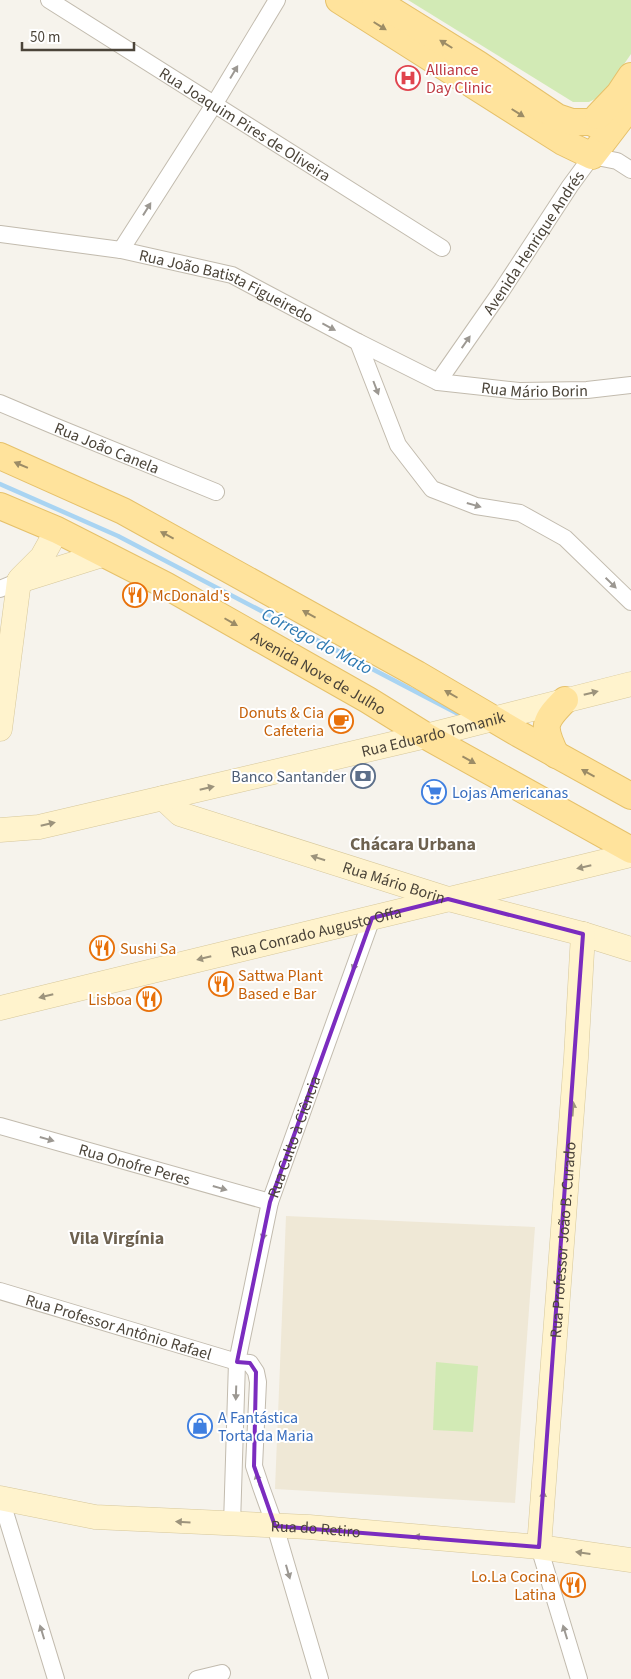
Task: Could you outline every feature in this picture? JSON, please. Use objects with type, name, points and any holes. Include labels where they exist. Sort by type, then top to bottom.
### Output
[{"type":"main road","points":[[339,0],[563,142],[592,156]]},
{"type":"main road","points":[[375,0],[478,64],[557,118],[600,127]]},
{"type":"main road","name":"Avenida Henrique Andrés","points":[[592,156],[600,127],[614,99],[631,76]]},
{"type":"main road","name":"Avenida Henrique Andrés","points":[[600,127],[631,105]]},
{"type":"main road","points":[[0,456],[123,511],[408,669],[484,721],[556,755],[631,796]]},
{"type":"main road","name":"Avenida Nove de Julho","points":[[0,506],[57,530],[165,585],[431,734],[631,850]]},
{"type":"main road","points":[[556,755],[548,738],[546,727],[549,716],[565,700]]},
{"type":"street","name":"Rua Joaquim Pires de Oliveira","points":[[49,0],[442,248]]},
{"type":"street","points":[[121,250],[215,103],[277,0]]},
{"type":"street","points":[[600,127],[624,166]]},
{"type":"street","points":[[592,156],[624,166]]},
{"type":"street","name":"Avenida Henrique Andrés","points":[[438,382],[592,156]]},
{"type":"street","name":"Rua João Batista Figueiredo","points":[[0,234],[121,250],[232,275],[438,382]]},
{"type":"street","points":[[358,342],[398,446],[432,489],[476,506],[520,513],[564,538],[631,602]]},
{"type":"street","name":"Rua Mário Borin","points":[[438,382],[519,391],[587,390],[631,385]]},
{"type":"street","name":"Rua João Canela","points":[[0,403],[216,492]]},
{"type":"street","points":[[0,729],[9,585],[42,557],[57,530]]},
{"type":"street","points":[[9,585],[105,554]]},
{"type":"street","name":"Rua Eduardo Tomanik","points":[[0,830],[39,826],[163,798],[631,684]]},
{"type":"street","name":"Rua Mário Borin","points":[[163,798],[180,814],[448,899],[583,934],[631,949]]},
{"type":"street","name":"Rua Conrado Augusto Offa","points":[[0,1008],[631,856]]},
{"type":"street","name":"Rua Culto à Ciência","points":[[232,1524],[237,1362],[270,1202],[372,918]]},
{"type":"street","name":"Rua Professor João B. Curado","points":[[539,1547],[575,1078],[583,934]]},
{"type":"street","name":"Rua Onofre Peres","points":[[0,1126],[270,1202]]},
{"type":"street","name":"Rua Professor Antônio Rafael","points":[[0,1291],[237,1362]]},
{"type":"street","points":[[237,1362],[250,1363],[256,1372],[258,1382],[254,1466],[320,1679]]},
{"type":"street","points":[[1,1499],[56,1679]]},
{"type":"street","name":"Rua do Retiro","points":[[1,1499],[94,1517],[274,1526],[539,1547],[631,1560]]},
{"type":"street","points":[[539,1547],[579,1679]]},
{"type":"street","points":[[197,1679],[222,1673]]},
{"type":"highlighted area","points":[[448,899],[583,934],[539,1547],[275,1526],[254,1466],[256,1372],[250,1363],[237,1362],[270,1202],[372,918]]},
{"type":"shaded area","points":[[286,1216],[535,1227],[515,1503],[275,1489]]},
{"type":"green space","points":[[408,0],[631,0],[631,54],[607,89],[599,97],[589,102],[573,102]]},
{"type":"green space","points":[[436,1362],[478,1366],[473,1432],[433,1430]]},
{"type":"waterway","name":"Córrego do Mato","points":[[0,484],[118,536],[464,717]]},
{"type":"place","name":"Alliance Day Clinic","points":[[408,78]]},
{"type":"place","name":"McDonald's","points":[[135,595]]},
{"type":"place","name":"Donuts & Cia Cafeteria","points":[[341,721]]},
{"type":"place","name":"Banco Santander","points":[[363,776]]},
{"type":"place","name":"Lojas Americanas","points":[[434,792]]},
{"type":"place","name":"Sushi Sa","points":[[102,948]]},
{"type":"place","name":"Sattwa Plant Based e Bar","points":[[221,984]]},
{"type":"place","name":"Lisboa","points":[[149,999]]},
{"type":"place","name":"A Fantástica Torta da Maria","points":[[200,1426]]},
{"type":"place","name":"Lo.La Cocina Latina","points":[[573,1585]]},
{"type":"district","name":"Chácara Urbana","points":[[413,844]]},
{"type":"district","name":"Vila Virgínia","points":[[117,1238]]}]
